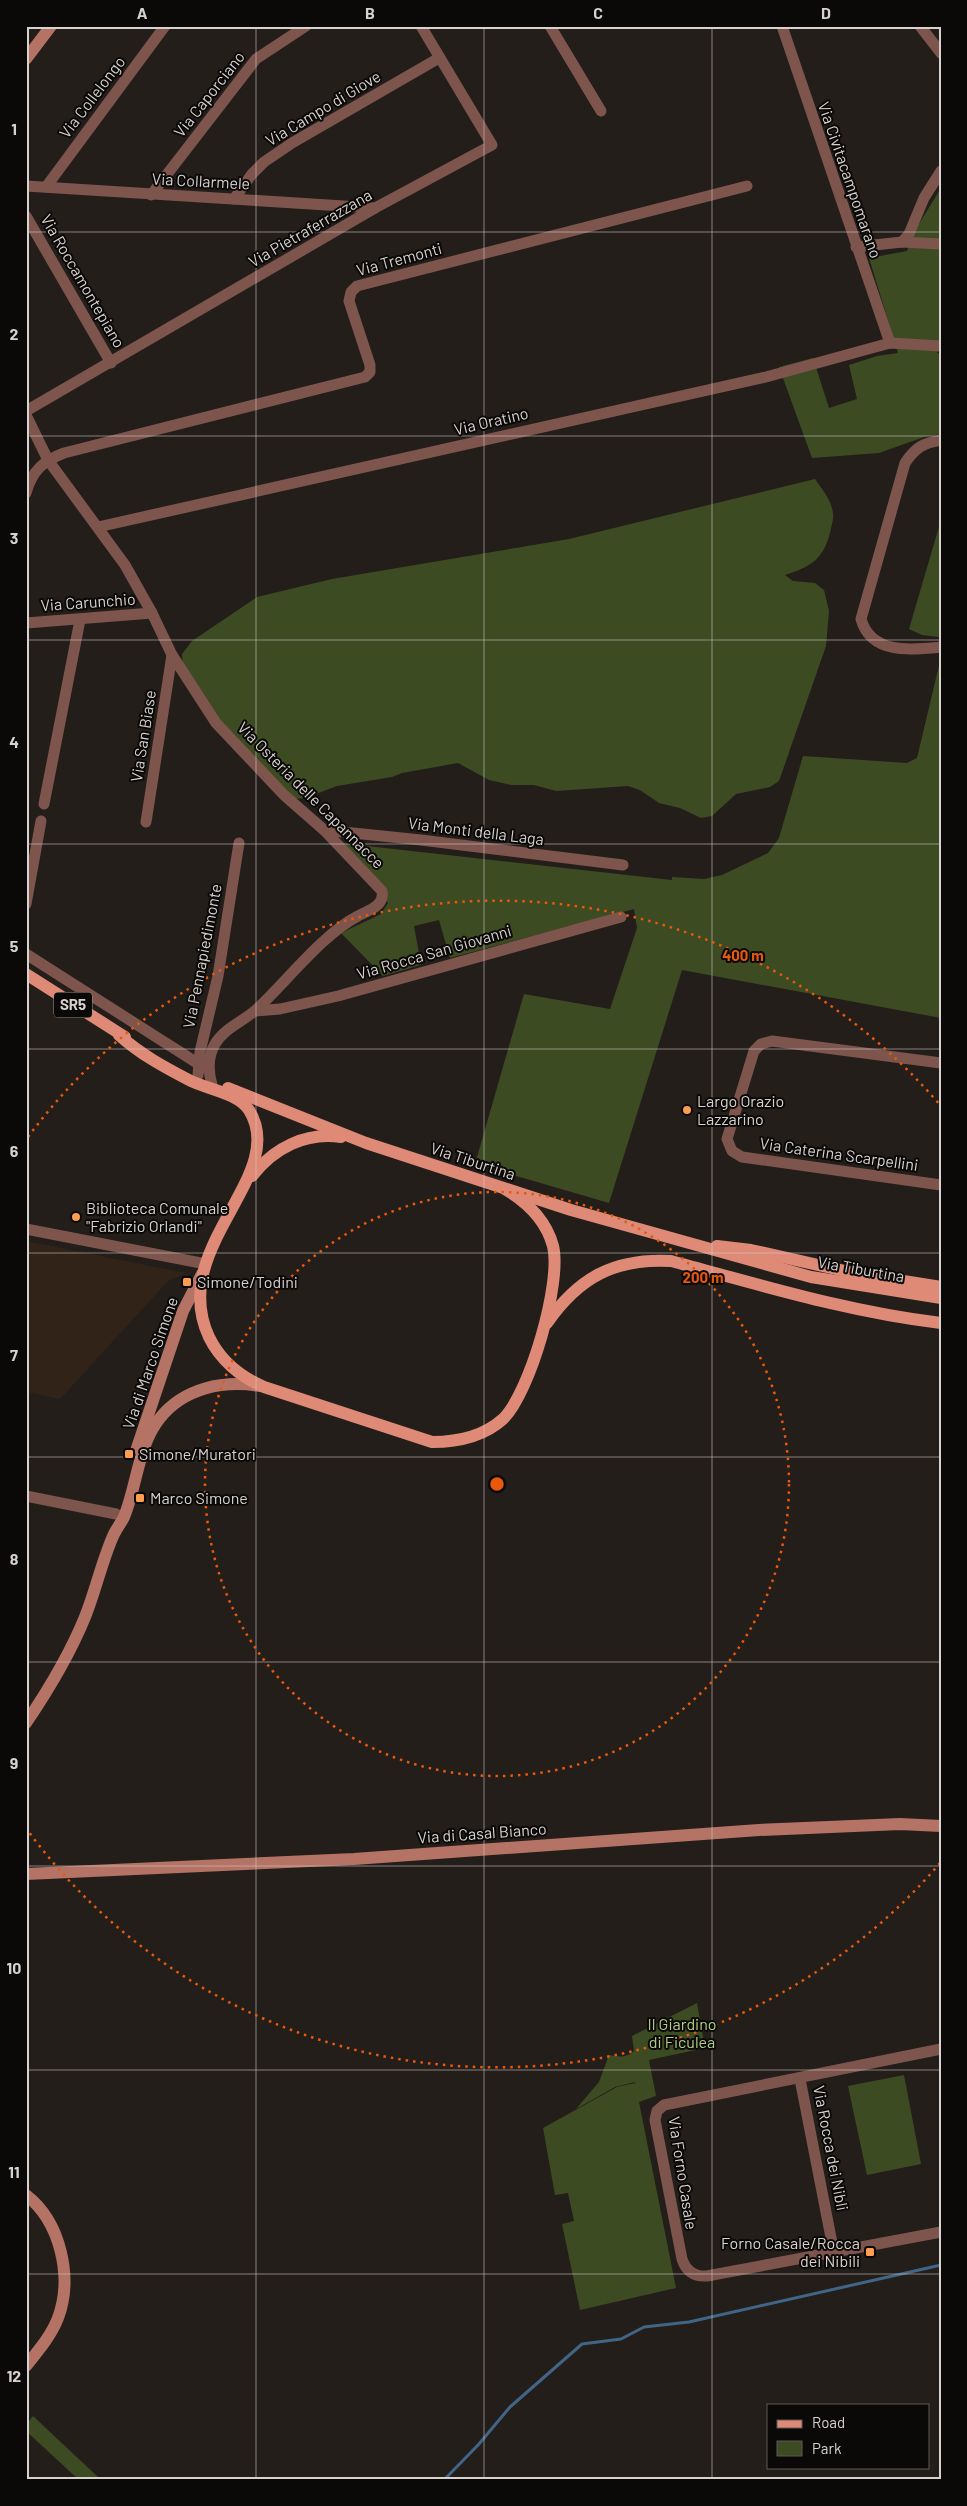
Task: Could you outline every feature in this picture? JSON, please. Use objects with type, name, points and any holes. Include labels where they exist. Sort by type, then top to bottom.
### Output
[{"type":"main road","name":"Via Tiburtina","points":[[26,974],[119,1035],[206,1075],[366,1143],[505,1189],[688,1244],[821,1280],[941,1298]]},
{"type":"main road","name":"Via di Marco Simone","points":[[119,1035],[133,1048],[159,1064],[245,1106],[249,1111],[256,1132],[255,1158],[248,1182]]},
{"type":"main road","name":"Via di Marco Simone","points":[[204,1269],[219,1230],[248,1182],[268,1159],[293,1143],[325,1136],[366,1143]]},
{"type":"main road","points":[[204,1269],[200,1292],[201,1311],[205,1328],[212,1343],[234,1368],[248,1380],[416,1438],[451,1442],[472,1437],[503,1419],[515,1404],[541,1334],[554,1275],[553,1246],[548,1233],[535,1213],[519,1197],[505,1189]]},
{"type":"main road","points":[[688,1244],[751,1250],[854,1273],[941,1287]]},
{"type":"main road","points":[[541,1334],[546,1324],[566,1299],[597,1274],[613,1266],[652,1260],[671,1260],[822,1303],[872,1313],[941,1323]]},
{"type":"street","points":[[26,59],[51,26]]},
{"type":"street","points":[[150,26],[162,30]]},
{"type":"street","name":"Via Caporciano","points":[[151,195],[256,59],[306,26]]},
{"type":"street","name":"Via Pietraferrazzana","points":[[26,413],[374,208],[492,145],[421,26]]},
{"type":"street","points":[[550,26],[601,111]]},
{"type":"street","name":"Via Civitacampomarano","points":[[782,26],[890,343]]},
{"type":"street","points":[[920,26],[940,52]]},
{"type":"street","name":"Via Collelongo","points":[[46,187],[162,30]]},
{"type":"street","name":"Via Campo di Giove","points":[[234,199],[258,168],[285,148],[439,58]]},
{"type":"street","points":[[902,242],[909,234],[924,198],[941,171]]},
{"type":"street","name":"Via Collarmele","points":[[26,186],[374,208]]},
{"type":"street","name":"Via Tremonti","points":[[48,460],[70,452],[365,377],[370,372],[370,365],[349,301],[351,292],[357,286],[747,186]]},
{"type":"street","name":"Via Roccamontepiano","points":[[26,216],[111,363]]},
{"type":"street","points":[[856,247],[902,242],[941,244]]},
{"type":"street","name":"Via Oratino","points":[[98,527],[766,377],[890,343],[941,346]]},
{"type":"street","name":"Via Osteria delle Capannacce","points":[[26,413],[48,460],[125,565],[152,613],[172,656],[207,710],[225,733],[284,795],[324,830],[382,891],[383,898],[377,906],[340,927],[255,1011],[216,1042],[206,1075]]},
{"type":"street","points":[[941,440],[925,443],[913,451],[905,464],[861,619],[867,633],[888,646],[909,650],[941,647]]},
{"type":"street","points":[[26,493],[33,474],[48,460]]},
{"type":"street","name":"Via Carunchio","points":[[26,623],[152,613]]},
{"type":"street","points":[[44,804],[80,620]]},
{"type":"street","name":"Via San Biase","points":[[146,822],[172,656]]},
{"type":"street","points":[[26,904],[40,821]]},
{"type":"street","name":"Via Monti della Laga","points":[[324,830],[623,865]]},
{"type":"street","name":"Via Pennapiedimonte","points":[[206,1075],[218,976],[239,843]]},
{"type":"street","name":"Via Rocca San Giovanni","points":[[255,1011],[280,1009],[338,996],[621,918]]},
{"type":"street","points":[[26,954],[206,1075]]},
{"type":"street","name":"Via Caterina Scarpellini","points":[[941,1063],[772,1041],[761,1044],[754,1051],[727,1138],[732,1151],[742,1157],[941,1185]]},
{"type":"street","points":[[26,1229],[204,1269]]},
{"type":"street","name":"Via di Marco Simone","points":[[114,1535],[116,1514],[183,1311],[204,1269]]},
{"type":"street","name":"Via di Marco Simone","points":[[26,1723],[54,1680],[76,1638],[114,1535],[124,1517],[152,1432],[166,1411],[183,1397],[210,1386],[242,1384],[264,1387]]},
{"type":"street","points":[[26,1496],[116,1514]]},
{"type":"street","name":"Via di Casal Bianco","points":[[26,1874],[354,1859],[759,1830],[900,1824],[941,1826]]},
{"type":"street","name":"Via Forno Casale","points":[[941,2049],[664,2105],[659,2109],[655,2120],[679,2246],[687,2270],[702,2276],[941,2232]]},
{"type":"street","name":"Via Rocca dei Nibli","points":[[800,2079],[834,2253]]},
{"type":"street","points":[[26,2195],[33,2201],[48,2222],[58,2244],[63,2259],[64,2279],[58,2317],[48,2337],[26,2366]]},
{"type":"shaded area","points":[[26,1241],[186,1273],[168,1281],[60,1399],[26,1392]]},
{"type":"green space","points":[[941,188],[941,344],[937,353],[941,354],[941,434],[924,437],[879,453],[812,458],[779,367],[813,358],[829,408],[857,399],[849,365],[877,356],[898,353],[869,258],[907,251],[914,232]]},
{"type":"green space","points":[[815,479],[831,504],[833,518],[830,533],[824,550],[814,561],[802,569],[785,575],[793,581],[815,583],[824,590],[829,611],[826,646],[779,781],[770,787],[736,794],[712,816],[701,818],[680,808],[659,803],[640,790],[628,786],[556,791],[534,785],[511,785],[489,780],[458,763],[337,786],[305,798],[294,799],[216,720],[183,669],[182,654],[192,641],[257,597],[332,579],[569,539]]},
{"type":"green space","points":[[941,520],[941,637],[939,637],[922,635],[909,629]]},
{"type":"green space","points":[[941,657],[941,1018],[682,970],[609,1203],[475,1164],[524,994],[610,1009],[637,928],[634,909],[450,958],[439,920],[414,926],[421,965],[383,976],[341,933],[381,914],[388,903],[340,843],[672,880],[672,877],[704,879],[722,875],[768,853],[779,838],[803,756],[907,763],[917,758]]},
{"type":"green space","name":"Il Giardino di Ficulea","points":[[697,2003],[705,2048],[649,2060],[656,2096],[639,2102],[676,2288],[580,2310],[562,2224],[574,2221],[568,2193],[555,2195],[543,2128],[617,2087],[635,2083],[636,2087],[635,2082],[615,2087],[576,2109],[599,2082],[609,2055],[628,2055],[634,2051],[632,2036]]},
{"type":"green space","points":[[904,2075],[921,2164],[867,2175],[848,2086]]},
{"type":"green space","points":[[33,2416],[101,2480],[79,2480],[26,2431],[26,2425]]},
{"type":"waterway","points":[[444,2480],[479,2444],[510,2407],[582,2344],[621,2339],[644,2327],[689,2322],[941,2265]]},
{"type":"place","name":"Largo Orazio Lazzarino","points":[[687,1110]]},
{"type":"place","name":"Biblioteca Comunale \"Fabrizio Orlandi\"","points":[[76,1217]]},
{"type":"place","name":"Simone/Todini","points":[[187,1282]]},
{"type":"place","name":"Simone/Muratori","points":[[129,1454]]},
{"type":"place","name":"Marco Simone","points":[[140,1498]]},
{"type":"place","name":"Forno Casale/Rocca dei Nibili","points":[[870,2252]]}]
